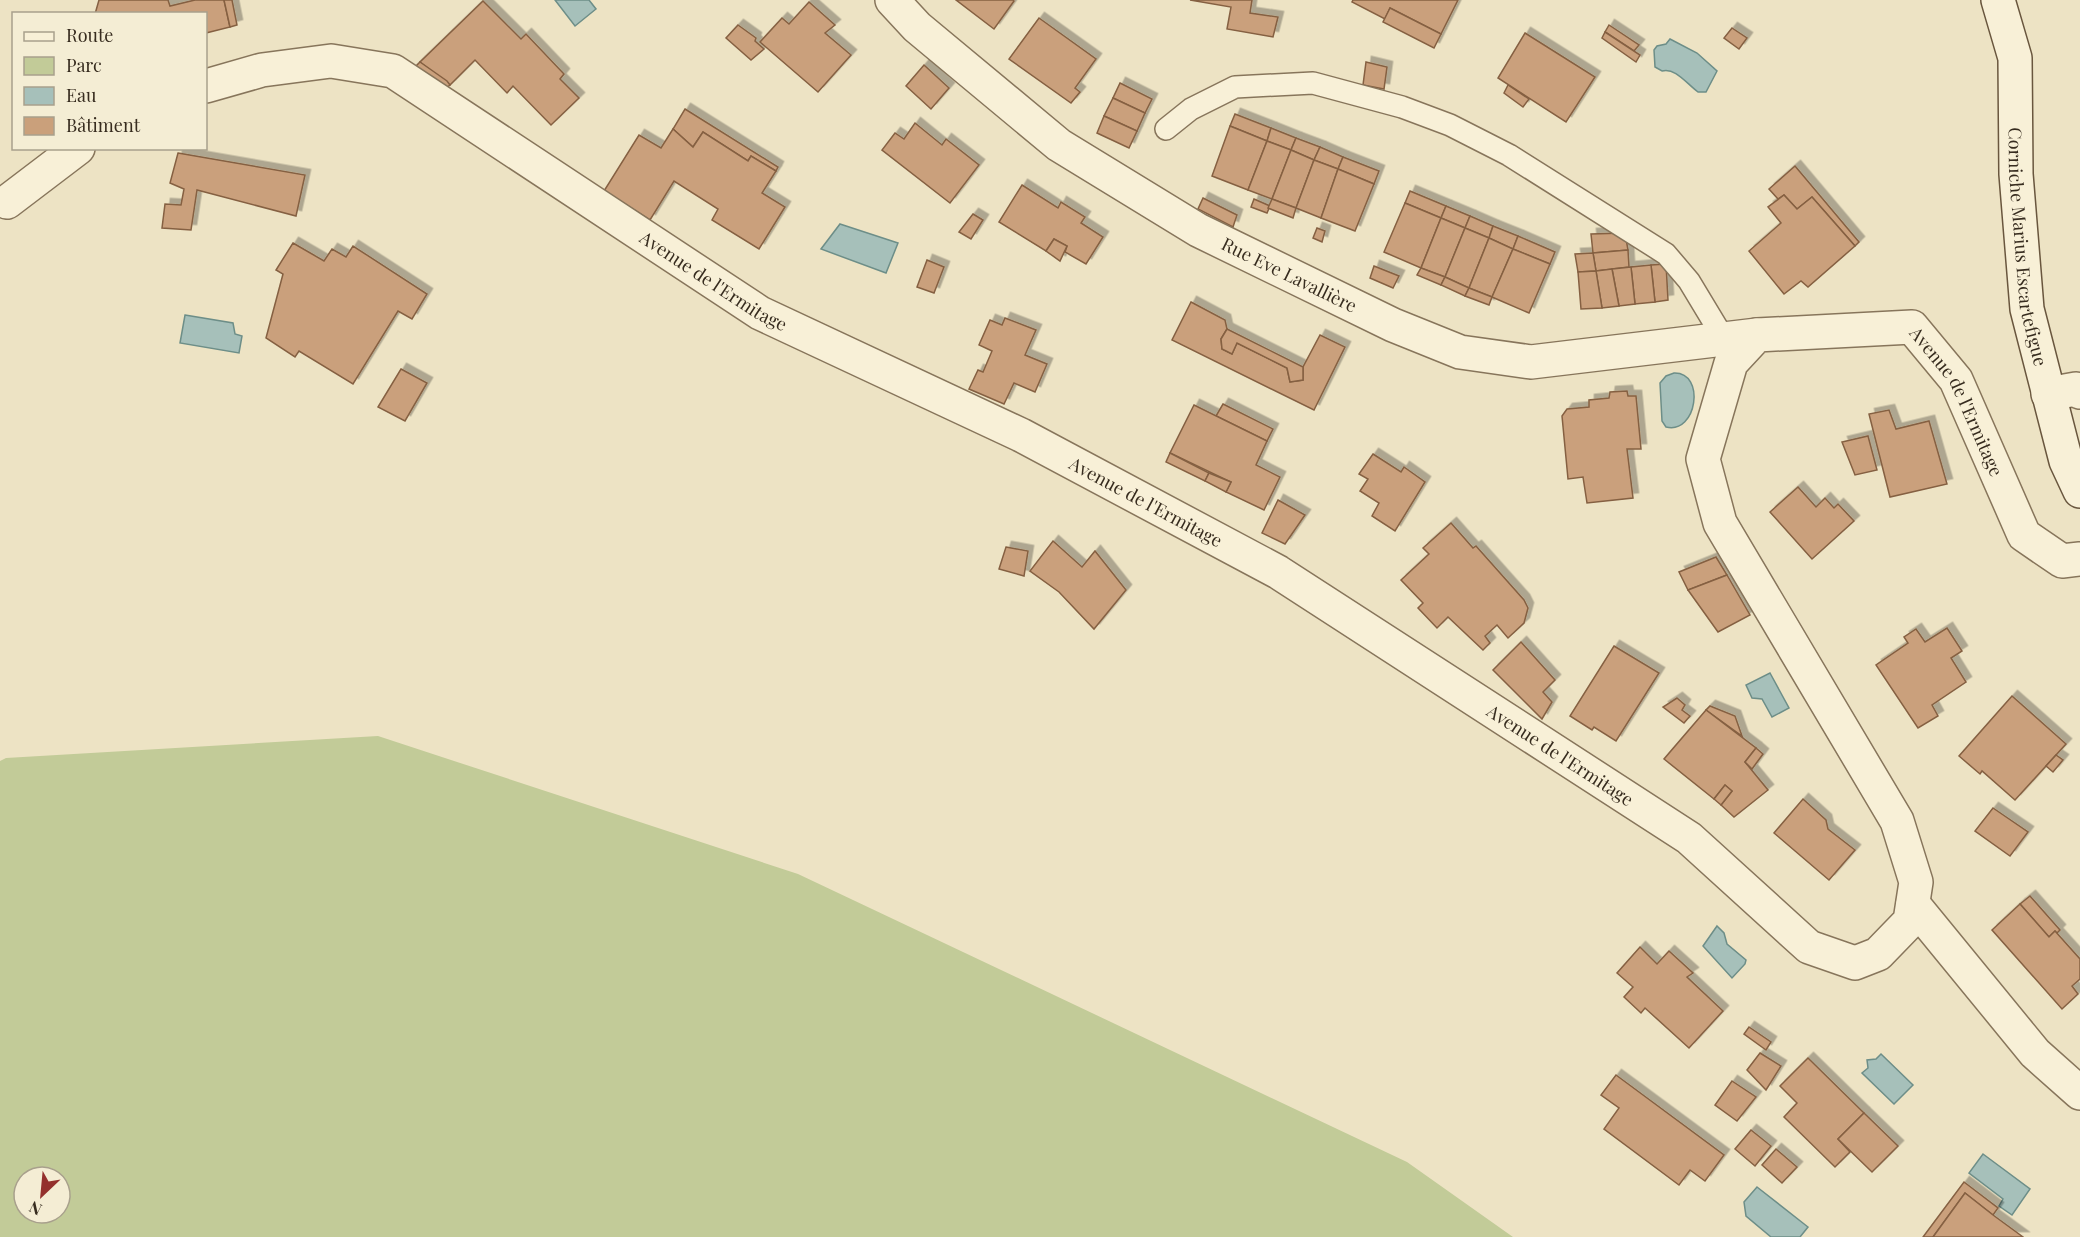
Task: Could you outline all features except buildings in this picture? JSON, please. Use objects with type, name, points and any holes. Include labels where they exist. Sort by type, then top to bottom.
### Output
[{"type":"street","name":"Rue Eve Lavallière","points":[[892,0],[917,27],[1059,145],[1198,230],[1392,325],[1460,351],[1531,362],[1757,335]]},
{"type":"street","name":"Corniche Marius Escartefigue","points":[[1998,0],[2015,58],[2016,174],[2027,309],[2066,460],[2080,491]]},
{"type":"street","name":"Avenue de l'Ermitage","points":[[207,86],[262,70],[331,61],[393,71],[760,313],[1021,435],[1278,572],[1689,838],[1809,946],[1855,963],[1878,954],[1910,921],[1916,882],[1897,821],[1720,523],[1703,459],[1731,363],[1757,335],[1912,327],[1956,380],[2024,535],[2062,561],[2080,559]]},
{"type":"street","points":[[7,202],[75,150]]},
{"type":"street","points":[[2048,394],[2076,389],[2080,392]]},
{"type":"street","points":[[1913,904],[2036,1053],[2080,1093]]},
{"type":"lane","points":[[1166,129],[1191,109],[1235,87],[1313,83],[1402,107],[1450,125],[1509,155],[1666,254],[1689,281],[1724,339]]},
{"type":"green space","points":[[378,736],[798,874],[1407,1162],[1513,1237],[0,1237],[0,761],[6,758]]},
{"type":"water","points":[[555,0],[589,0],[596,9],[575,26]]},
{"type":"water","points":[[1670,39],[1697,53],[1717,71],[1706,92],[1698,92],[1672,71],[1662,71],[1655,67],[1654,50],[1657,46],[1666,44]]},
{"type":"water","points":[[840,224],[898,243],[886,273],[821,249]]},
{"type":"water","points":[[185,315],[233,323],[235,334],[242,336],[239,353],[180,343]]},
{"type":"water","points":[[1674,373],[1684,375],[1691,382],[1694,403],[1685,422],[1677,427],[1666,427],[1662,421],[1660,383],[1666,376]]},
{"type":"water","points":[[1770,673],[1789,708],[1772,717],[1762,699],[1752,698],[1746,685]]},
{"type":"water","points":[[1717,926],[1724,933],[1727,944],[1746,960],[1732,978],[1703,946]]},
{"type":"water","points":[[1881,1054],[1913,1085],[1894,1104],[1862,1073],[1868,1068],[1867,1060],[1876,1059]]},
{"type":"water","points":[[1983,1154],[2030,1189],[2012,1215],[1999,1206],[2003,1199],[1969,1173]]},
{"type":"water","points":[[1757,1187],[1808,1227],[1800,1237],[1771,1237],[1746,1216],[1744,1202]]}]
